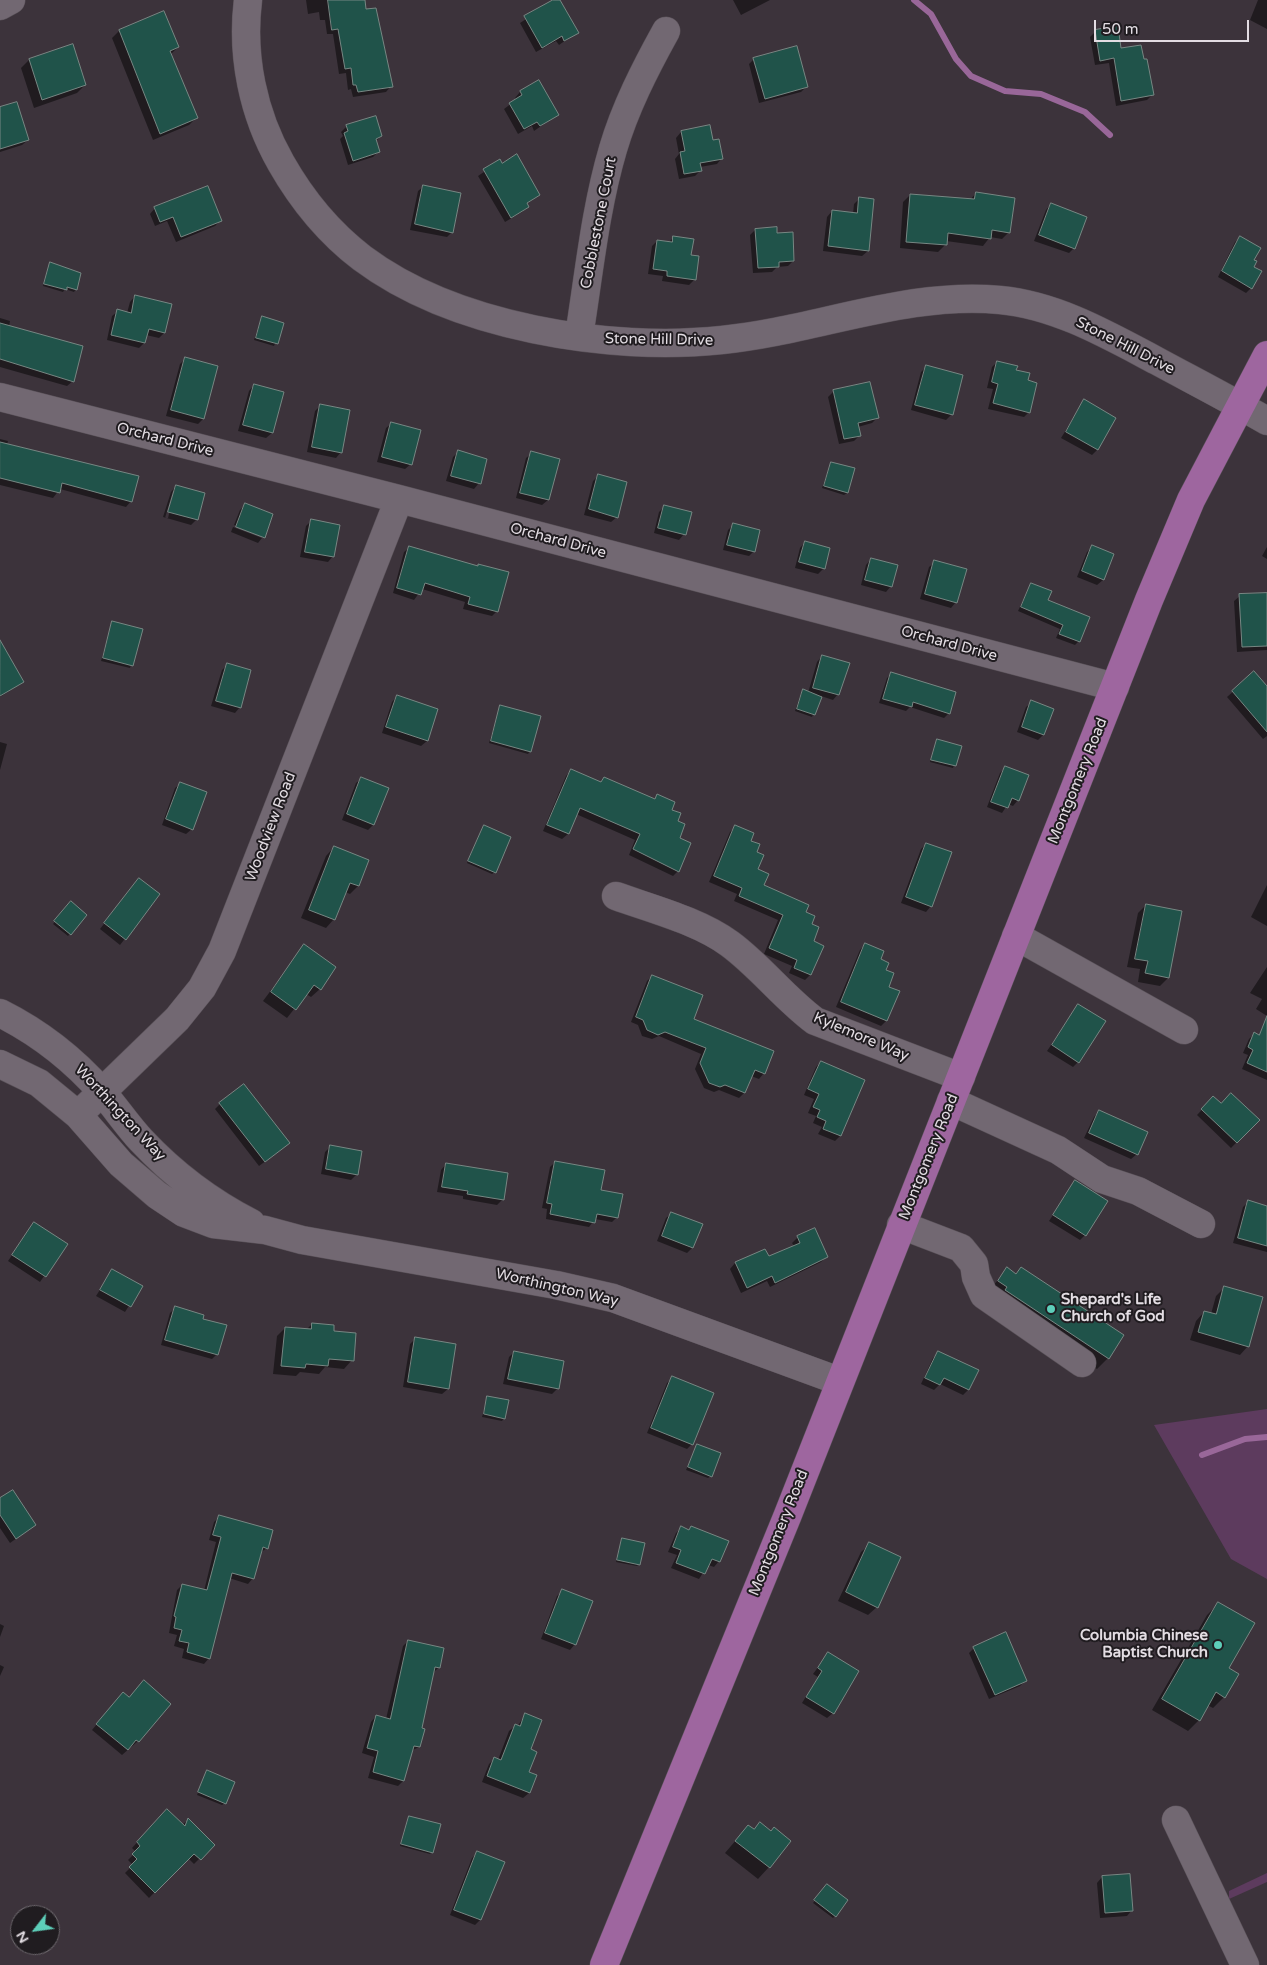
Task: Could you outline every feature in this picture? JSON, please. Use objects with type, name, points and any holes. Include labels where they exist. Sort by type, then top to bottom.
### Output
[{"type":"main road","name":"Montgomery Road","points":[[604,1965],[787,1517],[839,1381],[1191,500],[1239,405],[1267,355]]},
{"type":"street","points":[[0,6],[12,0]]},
{"type":"street","name":"Stone Hill Drive","points":[[248,0],[245,21],[254,100],[269,141],[293,183],[322,222],[362,257],[402,284],[452,306],[512,324],[579,336],[630,342],[722,340],[774,333],[918,302],[962,297],[1004,300],[1048,310],[1093,327],[1267,421]]},
{"type":"street","name":"Cobblestone Court","points":[[579,336],[601,200],[613,149],[642,74],[666,31]]},
{"type":"street","name":"Orchard Drive","points":[[0,398],[1115,687]]},
{"type":"street","name":"Woodview Road","points":[[78,1115],[177,1019],[202,988],[222,951],[399,500]]},
{"type":"street","name":"Kylemore Way","points":[[616,896],[707,930],[728,942],[745,956],[795,1006],[815,1021],[956,1089],[1058,1150],[1102,1179],[1138,1191],[1201,1224]]},
{"type":"street","points":[[1016,936],[1184,1030]]},
{"type":"street","name":"Worthington Way","points":[[0,1013],[29,1028],[67,1056],[102,1092],[141,1140],[202,1194],[222,1208],[265,1230]]},
{"type":"street","name":"Worthington Way","points":[[0,1064],[40,1083],[78,1115],[121,1164],[156,1195],[184,1213],[213,1224],[265,1230],[302,1240],[556,1284],[613,1298],[839,1381]]},
{"type":"street","points":[[901,1225],[961,1248],[974,1264],[976,1277],[984,1295],[1082,1363]]},
{"type":"street","points":[[1176,1820],[1245,1965]]},
{"type":"shaded area","points":[[1267,1409],[1267,1579],[1231,1559],[1154,1425]]},
{"type":"shaded area","points":[[1267,1873],[1267,1882],[1229,1899],[1229,1891]]},
{"type":"building","points":[[328,0],[365,0],[366,9],[376,8],[393,87],[358,92],[356,85],[353,85],[351,68],[345,69],[338,29],[332,30]]},
{"type":"building","points":[[553,0],[560,0],[579,33],[564,41],[562,36],[542,48],[524,16]]},
{"type":"building","points":[[164,11],[179,47],[170,51],[198,118],[160,134],[119,30]]},
{"type":"building","points":[[1118,26],[1121,48],[1141,45],[1144,59],[1147,59],[1154,95],[1121,101],[1114,58],[1100,61],[1095,30]]},
{"type":"building","points":[[73,44],[86,85],[42,100],[29,59]]},
{"type":"building","points":[[797,46],[808,87],[765,99],[753,58]]},
{"type":"building","points":[[539,80],[559,115],[540,126],[537,122],[524,129],[509,103],[522,95],[520,91]]},
{"type":"building","points":[[17,102],[29,140],[0,149],[0,107]]},
{"type":"building","points":[[376,116],[382,136],[376,139],[380,152],[353,161],[344,133],[348,131],[346,125]]},
{"type":"building","points":[[710,125],[713,140],[719,139],[723,159],[700,163],[702,171],[684,174],[680,152],[685,151],[681,131]]},
{"type":"building","points":[[517,154],[540,195],[527,203],[529,207],[511,218],[483,169],[500,159],[502,163]]},
{"type":"building","points":[[423,185],[461,193],[453,233],[415,224]]},
{"type":"building","points":[[208,186],[222,221],[181,237],[173,217],[160,222],[154,207]]},
{"type":"building","points":[[976,192],[1015,198],[1010,233],[992,230],[991,239],[948,233],[947,245],[906,242],[910,194],[974,199]]},
{"type":"building","points":[[859,197],[874,199],[869,251],[828,246],[832,210],[857,213]]},
{"type":"building","points":[[1051,203],[1087,217],[1075,249],[1039,235]]},
{"type":"building","points":[[777,227],[777,233],[793,232],[794,261],[779,262],[779,267],[758,268],[755,229]]},
{"type":"building","points":[[673,236],[694,239],[691,255],[699,256],[696,280],[667,276],[667,271],[653,269],[657,240],[672,242]]},
{"type":"building","points":[[1240,236],[1261,248],[1254,260],[1257,261],[1254,267],[1262,271],[1252,289],[1222,271]]},
{"type":"building","points":[[50,262],[81,273],[77,290],[67,287],[67,290],[44,284]]},
{"type":"building","points":[[135,295],[172,304],[165,333],[149,329],[145,343],[111,335],[117,309],[131,313]]},
{"type":"building","points":[[262,316],[284,323],[278,344],[256,338]]},
{"type":"building","points":[[0,323],[83,346],[74,382],[0,359]]},
{"type":"building","points":[[185,357],[218,366],[204,419],[171,410]]},
{"type":"building","points":[[997,361],[1018,366],[1016,370],[1030,373],[1028,380],[1037,383],[1030,413],[993,403],[998,384],[992,382]]},
{"type":"building","points":[[926,365],[963,375],[953,415],[915,405]]},
{"type":"building","points":[[870,382],[879,418],[858,423],[861,436],[844,439],[833,390]]},
{"type":"building","points":[[254,384],[284,392],[273,433],[243,425]]},
{"type":"building","points":[[1084,399],[1116,418],[1098,450],[1066,432]]},
{"type":"building","points":[[320,404],[350,410],[342,453],[312,447]]},
{"type":"building","points":[[391,422],[421,430],[412,465],[382,457]]},
{"type":"building","points":[[0,442],[139,476],[132,502],[62,483],[60,493],[0,478]]},
{"type":"building","points":[[458,450],[487,459],[481,484],[451,476]]},
{"type":"building","points":[[531,451],[560,459],[549,500],[520,493]]},
{"type":"building","points":[[831,462],[855,468],[848,493],[824,486]]},
{"type":"building","points":[[598,474],[627,482],[618,518],[589,509]]},
{"type":"building","points":[[176,485],[205,493],[198,520],[168,512]]},
{"type":"building","points":[[245,503],[273,514],[265,538],[236,527]]},
{"type":"building","points":[[664,505],[692,512],[686,535],[658,528]]},
{"type":"building","points":[[311,519],[340,525],[334,557],[305,552]]},
{"type":"building","points":[[733,523],[760,530],[755,552],[727,545]]},
{"type":"building","points":[[805,541],[830,548],[825,569],[799,562]]},
{"type":"building","points":[[1092,545],[1114,554],[1104,580],[1082,571]]},
{"type":"building","points":[[409,546],[478,566],[478,564],[509,572],[498,612],[468,604],[470,597],[425,583],[421,595],[397,588]]},
{"type":"building","points":[[871,558],[898,565],[892,587],[865,580]]},
{"type":"building","points":[[934,560],[967,569],[957,603],[925,594]]},
{"type":"building","points":[[1031,583],[1052,591],[1048,600],[1090,617],[1080,642],[1059,634],[1063,625],[1021,607]]},
{"type":"building","points":[[1267,593],[1267,646],[1242,647],[1239,594]]},
{"type":"building","points":[[112,621],[143,629],[133,666],[103,658]]},
{"type":"building","points":[[0,640],[24,682],[0,696]]},
{"type":"building","points":[[822,655],[850,663],[839,695],[813,688]]},
{"type":"building","points":[[227,663],[251,670],[241,708],[216,701]]},
{"type":"building","points":[[1254,671],[1267,686],[1267,732],[1232,691]]},
{"type":"building","points":[[891,672],[956,692],[950,714],[913,702],[912,707],[883,699]]},
{"type":"building","points":[[803,689],[822,697],[815,715],[797,709]]},
{"type":"building","points":[[397,695],[438,709],[428,741],[386,727]]},
{"type":"building","points":[[1031,700],[1054,709],[1044,735],[1022,727]]},
{"type":"building","points":[[500,705],[541,716],[531,752],[491,741]]},
{"type":"building","points":[[937,739],[962,746],[956,766],[931,760]]},
{"type":"building","points":[[1005,766],[1029,775],[1019,801],[1012,798],[1008,808],[991,802]]},
{"type":"building","points":[[571,769],[601,782],[604,777],[655,799],[657,794],[675,802],[672,810],[681,813],[678,821],[685,824],[680,838],[691,843],[679,872],[633,849],[640,834],[580,808],[569,834],[547,825]]},
{"type":"building","points":[[361,777],[389,788],[374,825],[347,814]]},
{"type":"building","points":[[180,782],[207,792],[193,830],[166,819]]},
{"type":"building","points":[[484,825],[511,837],[496,873],[468,861]]},
{"type":"building","points":[[735,825],[754,833],[751,841],[760,844],[757,852],[764,855],[758,869],[769,874],[764,885],[809,905],[806,912],[815,916],[812,924],[819,927],[814,941],[824,946],[811,975],[794,968],[797,960],[769,948],[783,915],[739,896],[742,888],[714,876]]},
{"type":"building","points":[[926,843],[952,852],[932,907],[906,897]]},
{"type":"building","points":[[334,846],[369,860],[359,886],[350,883],[335,920],[309,910]]},
{"type":"building","points":[[139,878],[160,894],[126,940],[104,923]]},
{"type":"building","points":[[71,901],[87,915],[71,935],[54,921]]},
{"type":"building","points":[[1146,904],[1182,911],[1169,978],[1145,973],[1148,961],[1135,959]]},
{"type":"building","points":[[865,943],[884,951],[881,959],[889,963],[886,970],[894,973],[889,987],[900,991],[887,1021],[841,1002]]},
{"type":"building","points":[[304,944],[336,967],[321,990],[314,985],[296,1010],[271,992]]},
{"type":"building","points":[[652,975],[703,995],[694,1019],[774,1051],[765,1074],[755,1070],[745,1093],[725,1085],[720,1087],[709,1083],[700,1063],[706,1048],[665,1032],[658,1035],[647,1030],[643,1020],[636,1017]]},
{"type":"building","points":[[1078,1004],[1106,1021],[1079,1063],[1052,1045]]},
{"type":"building","points":[[1267,1016],[1267,1072],[1247,1063],[1253,1050],[1248,1047],[1254,1032],[1259,1035]]},
{"type":"building","points":[[821,1061],[865,1080],[841,1136],[823,1129],[826,1121],[817,1117],[820,1110],[813,1107],[819,1094],[808,1089]]},
{"type":"building","points":[[244,1084],[290,1143],[265,1162],[219,1103]]},
{"type":"building","points":[[1231,1093],[1260,1120],[1237,1143],[1201,1109],[1213,1096],[1221,1103]]},
{"type":"building","points":[[1099,1110],[1148,1132],[1138,1155],[1089,1133]]},
{"type":"building","points":[[330,1145],[362,1151],[358,1175],[326,1169]]},
{"type":"building","points":[[555,1161],[605,1170],[601,1190],[623,1194],[618,1218],[597,1214],[595,1223],[550,1214],[552,1204],[547,1203]]},
{"type":"building","points":[[446,1163],[508,1173],[504,1200],[467,1194],[468,1191],[442,1187]]},
{"type":"building","points":[[1075,1180],[1108,1201],[1086,1236],[1053,1215]]},
{"type":"building","points":[[1248,1200],[1267,1206],[1267,1246],[1238,1238]]},
{"type":"building","points":[[671,1212],[703,1224],[693,1248],[662,1236]]},
{"type":"building","points":[[34,1222],[68,1244],[46,1277],[12,1255]]},
{"type":"building","points":[[815,1228],[828,1257],[775,1283],[772,1276],[747,1288],[735,1262],[765,1249],[769,1256],[800,1243],[797,1236]]},
{"type":"building","name":"Shepard's Life Church of God","points":[[1007,1267],[1016,1274],[1021,1267],[1124,1335],[1109,1359],[1005,1290],[1007,1287],[998,1281]]},
{"type":"building","points":[[112,1269],[143,1286],[131,1307],[100,1290]]},
{"type":"building","points":[[1224,1286],[1263,1297],[1249,1347],[1198,1332],[1204,1311],[1216,1314]]},
{"type":"building","points":[[175,1306],[204,1315],[203,1319],[227,1325],[218,1355],[165,1340]]},
{"type":"building","points":[[312,1323],[334,1325],[334,1331],[356,1333],[354,1361],[329,1359],[328,1366],[306,1364],[305,1368],[281,1366],[285,1327],[311,1329]]},
{"type":"building","points":[[415,1337],[456,1344],[449,1389],[408,1382]]},
{"type":"building","points":[[514,1351],[564,1361],[559,1389],[508,1379]]},
{"type":"building","points":[[938,1351],[979,1370],[969,1390],[944,1378],[940,1385],[925,1378]]},
{"type":"building","points":[[672,1376],[714,1393],[693,1445],[651,1428]]},
{"type":"building","points":[[487,1396],[509,1400],[505,1419],[484,1414]]},
{"type":"building","points":[[697,1444],[721,1453],[712,1477],[688,1467]]},
{"type":"building","points":[[13,1490],[36,1525],[16,1539],[0,1515],[0,1498]]},
{"type":"building","points":[[219,1515],[273,1530],[268,1549],[263,1547],[254,1579],[232,1573],[210,1659],[187,1652],[189,1643],[179,1641],[182,1630],[174,1628],[176,1617],[174,1616],[182,1584],[207,1590],[221,1537],[213,1535]]},
{"type":"building","points":[[681,1526],[689,1530],[691,1526],[729,1541],[720,1562],[712,1559],[705,1574],[676,1563],[681,1550],[673,1547]]},
{"type":"building","points":[[622,1538],[645,1543],[640,1565],[617,1560]]},
{"type":"building","points":[[869,1542],[901,1557],[878,1608],[846,1592]]},
{"type":"building","points":[[562,1589],[593,1601],[576,1645],[545,1633]]},
{"type":"building","name":"Columbia Chinese Baptist Church","points":[[1218,1602],[1255,1623],[1229,1668],[1239,1674],[1225,1698],[1216,1692],[1200,1721],[1162,1699]]},
{"type":"building","points":[[1006,1632],[1027,1681],[995,1695],[973,1647]]},
{"type":"building","points":[[408,1640],[444,1648],[440,1668],[435,1667],[422,1728],[425,1729],[420,1747],[414,1746],[404,1781],[373,1772],[378,1751],[367,1748],[376,1715],[390,1719]]},
{"type":"building","points":[[828,1652],[859,1671],[834,1714],[806,1697],[822,1671],[818,1668]]},
{"type":"building","points":[[144,1680],[171,1704],[139,1742],[136,1740],[128,1750],[96,1724],[123,1692],[129,1697]]},
{"type":"building","points":[[525,1713],[542,1720],[531,1749],[537,1752],[529,1772],[537,1775],[530,1793],[487,1776],[494,1757],[501,1760],[515,1724],[520,1726]]},
{"type":"building","points":[[207,1770],[235,1782],[226,1804],[198,1792]]},
{"type":"building","points":[[167,1809],[185,1826],[188,1818],[215,1845],[201,1860],[194,1854],[155,1893],[129,1867],[137,1859],[132,1854],[140,1846],[137,1842]]},
{"type":"building","points":[[409,1816],[441,1824],[433,1853],[401,1844]]},
{"type":"building","points":[[760,1822],[771,1831],[774,1827],[791,1841],[770,1868],[735,1841],[748,1825],[754,1829]]},
{"type":"building","points":[[477,1851],[505,1862],[481,1920],[454,1910]]},
{"type":"building","points":[[1130,1874],[1133,1911],[1105,1913],[1102,1876]]},
{"type":"building","points":[[827,1884],[848,1900],[836,1917],[814,1900]]},
{"type":"waterway","points":[[914,0],[931,14],[956,59],[971,76],[1005,91],[1041,94],[1085,112],[1110,135]]},
{"type":"waterway","points":[[1202,1455],[1245,1439],[1267,1437]]},
{"type":"place","name":"Shepard's Life Church of God","points":[[1051,1309]]},
{"type":"place","name":"Columbia Chinese Baptist Church","points":[[1218,1645]]}]
